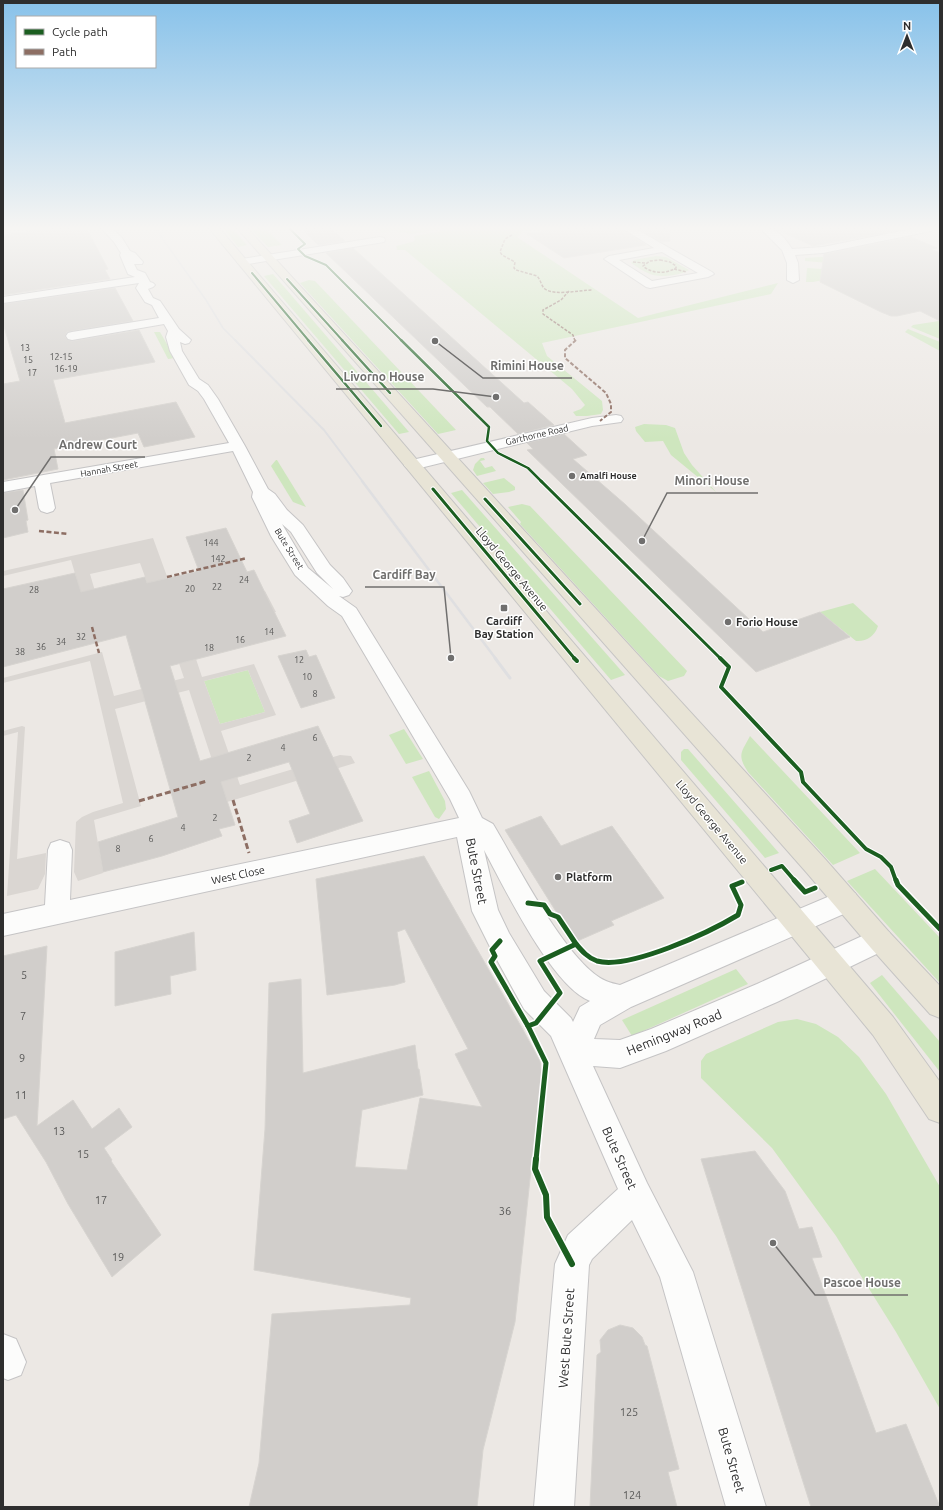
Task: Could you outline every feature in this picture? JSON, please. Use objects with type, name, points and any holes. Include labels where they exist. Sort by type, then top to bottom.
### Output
[{"type":"main road","name":"Lloyd George Avenue","points":[[273,298],[883,1026],[940,1108]]},
{"type":"main road","points":[[305,298],[940,1005]]},
{"type":"street","points":[[3,300],[14,298]]},
{"type":"street","name":"Bute Street","points":[[148,298],[156,303],[170,326],[181,336],[191,349]]},
{"type":"street","points":[[72,336],[170,326]]},
{"type":"street","name":"Bute Street","points":[[170,326],[176,351],[194,382],[203,380],[261,492],[260,498],[267,514],[301,571],[335,602],[349,612],[461,797],[473,824],[485,831],[537,922],[563,960],[579,977],[597,991],[621,998]]},
{"type":"street","name":"Garthorne Road","points":[[412,465],[586,424],[616,419]]},
{"type":"street","name":"Hannah Street","points":[[3,487],[238,446]]},
{"type":"street","points":[[42,481],[47,508]]},
{"type":"street","name":"Bute Street","points":[[473,824],[469,835],[472,859],[485,911],[500,941],[534,1000],[562,1027],[636,1194],[676,1272],[746,1507]]},
{"type":"street","name":"West Close","points":[[3,925],[57,912],[473,824]]},
{"type":"street","points":[[57,912],[60,850]]},
{"type":"street","points":[[573,1051],[590,1016],[621,998],[846,901]]},
{"type":"street","name":"Hemingway Road","points":[[573,1051],[620,1054],[656,1041],[831,964],[880,940]]},
{"type":"street","name":"West Bute Street","points":[[554,1507],[572,1264],[580,1247],[636,1194]]},
{"type":"green space","points":[[283,298],[294,298],[409,432],[399,434]]},
{"type":"green space","points":[[314,298],[332,298],[456,430],[438,434]]},
{"type":"green space","points":[[463,298],[609,298],[638,318],[716,298],[750,298],[542,343],[547,356],[602,401],[603,410],[601,414],[576,416],[573,412],[581,409],[585,405],[572,389]]},
{"type":"green space","points":[[939,321],[940,339],[911,327],[913,325]]},
{"type":"green space","points":[[908,329],[940,342],[940,351],[905,332]]},
{"type":"green space","points":[[154,332],[160,332],[175,358],[168,359]]},
{"type":"green space","points":[[644,424],[666,425],[675,428],[684,453],[692,465],[716,492],[671,455],[663,441],[645,442],[636,431],[635,427]]},
{"type":"green space","points":[[481,458],[484,458],[485,460],[480,461],[485,468],[492,466],[496,471],[477,476],[473,470],[475,464]]},
{"type":"green space","points":[[276,460],[306,507],[293,502],[271,466]]},
{"type":"green space","points":[[504,478],[515,487],[515,490],[493,494],[483,483]]},
{"type":"green space","points":[[462,490],[625,675],[611,680],[451,493]]},
{"type":"green space","points":[[522,504],[530,506],[687,671],[684,676],[668,681],[659,676],[520,524],[521,522],[508,507]]},
{"type":"green space","points":[[853,603],[878,626],[875,633],[870,638],[856,641],[820,612]]},
{"type":"green space","points":[[248,670],[265,712],[220,724],[204,681]]},
{"type":"green space","points":[[404,729],[423,759],[406,764],[389,735]]},
{"type":"green space","points":[[750,736],[860,853],[833,865],[748,772],[741,758],[744,746]]},
{"type":"green space","points":[[684,749],[688,749],[779,853],[765,858],[681,760],[681,752]]},
{"type":"green space","points":[[429,771],[445,801],[446,809],[439,819],[435,817],[412,777]]},
{"type":"green space","points":[[875,869],[940,938],[940,983],[847,881]]},
{"type":"green space","points":[[736,969],[748,984],[632,1036],[622,1020]]},
{"type":"green space","points":[[882,975],[940,1042],[940,1072],[870,983]]},
{"type":"green space","points":[[797,1019],[816,1024],[838,1037],[859,1057],[886,1094],[940,1187],[940,1409],[896,1332],[836,1236],[772,1148],[701,1078],[701,1061],[706,1054],[778,1022]]},
{"type":"shaded area","points":[[153,538],[180,612],[265,591],[276,612],[188,635],[202,677],[254,664],[276,715],[221,731],[240,785],[340,755],[351,756],[355,763],[227,802],[220,782],[208,786],[206,778],[217,775],[189,690],[115,709],[141,806],[94,820],[103,873],[78,881],[74,872],[76,822],[82,817],[93,812],[123,803],[90,661],[3,683],[3,678],[102,652],[114,696],[184,678],[161,610],[89,628],[86,617],[3,638],[3,613],[81,594],[71,560],[3,576],[3,571]],"holes":[[[140,563],[152,596],[100,608],[90,574]],[[248,670],[265,712],[220,724],[204,681]]]},
{"type":"shaded area","points":[[22,726],[25,727],[17,859],[46,853],[45,874],[38,889],[7,896],[18,732],[3,736],[3,731]]},
{"type":"building","points":[[42,298],[121,298],[133,321],[67,332],[65,337],[72,341],[139,330],[155,362],[53,380],[65,423],[176,402],[195,437],[144,447],[138,433],[54,449],[58,469],[3,480],[3,384],[20,381],[3,323],[3,304]]},
{"type":"building","points":[[374,298],[409,298],[524,403],[528,402],[554,425],[518,434],[490,407],[487,407]]},
{"type":"building","points":[[853,298],[940,298],[940,321],[920,311],[897,316],[891,316]]},
{"type":"building","points":[[564,434],[587,455],[573,459],[626,505],[763,632],[820,612],[850,637],[756,672],[527,450],[533,449],[527,443]]},
{"type":"building","points":[[23,490],[28,520],[26,521],[28,532],[3,538],[3,493]]},
{"type":"building","points":[[226,528],[247,572],[254,570],[286,636],[170,666],[200,761],[318,726],[363,821],[297,843],[289,821],[310,814],[289,762],[221,782],[235,825],[219,829],[222,836],[162,856],[103,872],[98,842],[178,817],[126,635],[3,667],[3,589],[75,573],[81,592],[145,577],[147,583],[199,571],[186,537]]},
{"type":"building","points":[[306,650],[309,657],[316,655],[335,698],[301,708],[278,656]]},
{"type":"building","points":[[541,816],[561,846],[612,826],[664,898],[611,921],[614,925],[575,942],[505,830]]},
{"type":"building","points":[[424,856],[540,1061],[542,1075],[515,1322],[483,1450],[477,1507],[249,1507],[259,1463],[272,1314],[410,1305],[411,1298],[254,1270],[265,1129],[269,983],[301,979],[303,1073],[415,1045],[423,1095],[362,1110],[355,1167],[407,1170],[420,1098],[482,1107],[455,1054],[468,1049],[405,929],[397,932],[405,982],[395,985],[327,995],[316,879]]},
{"type":"building","points":[[194,932],[196,970],[170,976],[171,994],[115,1006],[115,952]]},
{"type":"building","points":[[47,946],[37,1126],[73,1100],[92,1129],[119,1108],[132,1127],[104,1148],[112,1160],[111,1161],[161,1235],[112,1277],[68,1204],[46,1162],[16,1115],[3,1119],[3,956]]},
{"type":"building","points":[[755,1151],[785,1191],[799,1229],[812,1227],[822,1257],[812,1258],[876,1433],[906,1424],[940,1507],[811,1507],[701,1159]]},
{"type":"building","points":[[620,1325],[633,1328],[642,1337],[645,1345],[647,1346],[679,1469],[668,1472],[677,1507],[590,1507],[597,1355],[601,1352],[600,1340],[608,1330]]},
{"type":"railway","points":[[205,298],[223,328],[235,340]]},
{"type":"railway","points":[[235,340],[324,430],[363,482]]},
{"type":"railway","points":[[362,481],[496,659]]},
{"type":"railway","points":[[495,658],[510,678]]},
{"type":"marked path","points":[[563,298],[543,310],[543,314],[573,335],[576,340],[565,350],[565,358],[606,393],[611,404],[611,412],[600,421]]},
{"type":"marked path","points":[[39,531],[68,534]]},
{"type":"marked path","points":[[167,577],[247,558]]},
{"type":"marked path","points":[[92,627],[99,653]]},
{"type":"marked path","points":[[139,801],[207,781]]},
{"type":"marked path","points":[[233,800],[249,853]]},
{"type":"cycle path","points":[[273,298],[381,426]]},
{"type":"cycle path","points":[[305,298],[390,393]]},
{"type":"cycle path","points":[[360,298],[489,427],[487,441],[498,453],[528,468],[729,667],[721,687],[801,772],[803,782],[866,849],[881,857],[891,867],[898,885],[940,929]]},
{"type":"cycle path","points":[[433,489],[577,661]]},
{"type":"cycle path","points":[[485,499],[580,604]]},
{"type":"cycle path","points":[[771,870],[782,866],[805,892],[815,888]]},
{"type":"cycle path","points":[[572,1264],[547,1217],[546,1195],[535,1169],[546,1063],[528,1026],[536,1023],[560,993],[540,961],[576,944],[585,955],[609,963],[636,959],[663,949],[720,925],[738,915],[741,905],[732,886],[742,882]]},
{"type":"cycle path","points":[[528,903],[544,905],[550,914],[558,917],[576,944]]},
{"type":"cycle path","points":[[500,941],[492,950],[495,956],[491,962],[528,1026]]},
{"type":"place","name":"Rimini House","points":[[435,341]]},
{"type":"place","name":"Livorno House","points":[[496,397]]},
{"type":"place","name":"Amalfi House","points":[[572,476]]},
{"type":"place","name":"Andrew Court","points":[[15,510]]},
{"type":"place","name":"Minori House","points":[[642,541]]},
{"type":"place","name":"Cardiff Bay Station","points":[[504,608]]},
{"type":"place","name":"Forio House","points":[[728,622]]},
{"type":"place","name":"Cardiff Bay","points":[[451,658]]},
{"type":"place","name":"Platform","points":[[558,877]]},
{"type":"place","name":"Pascoe House","points":[[773,1243]]}]
